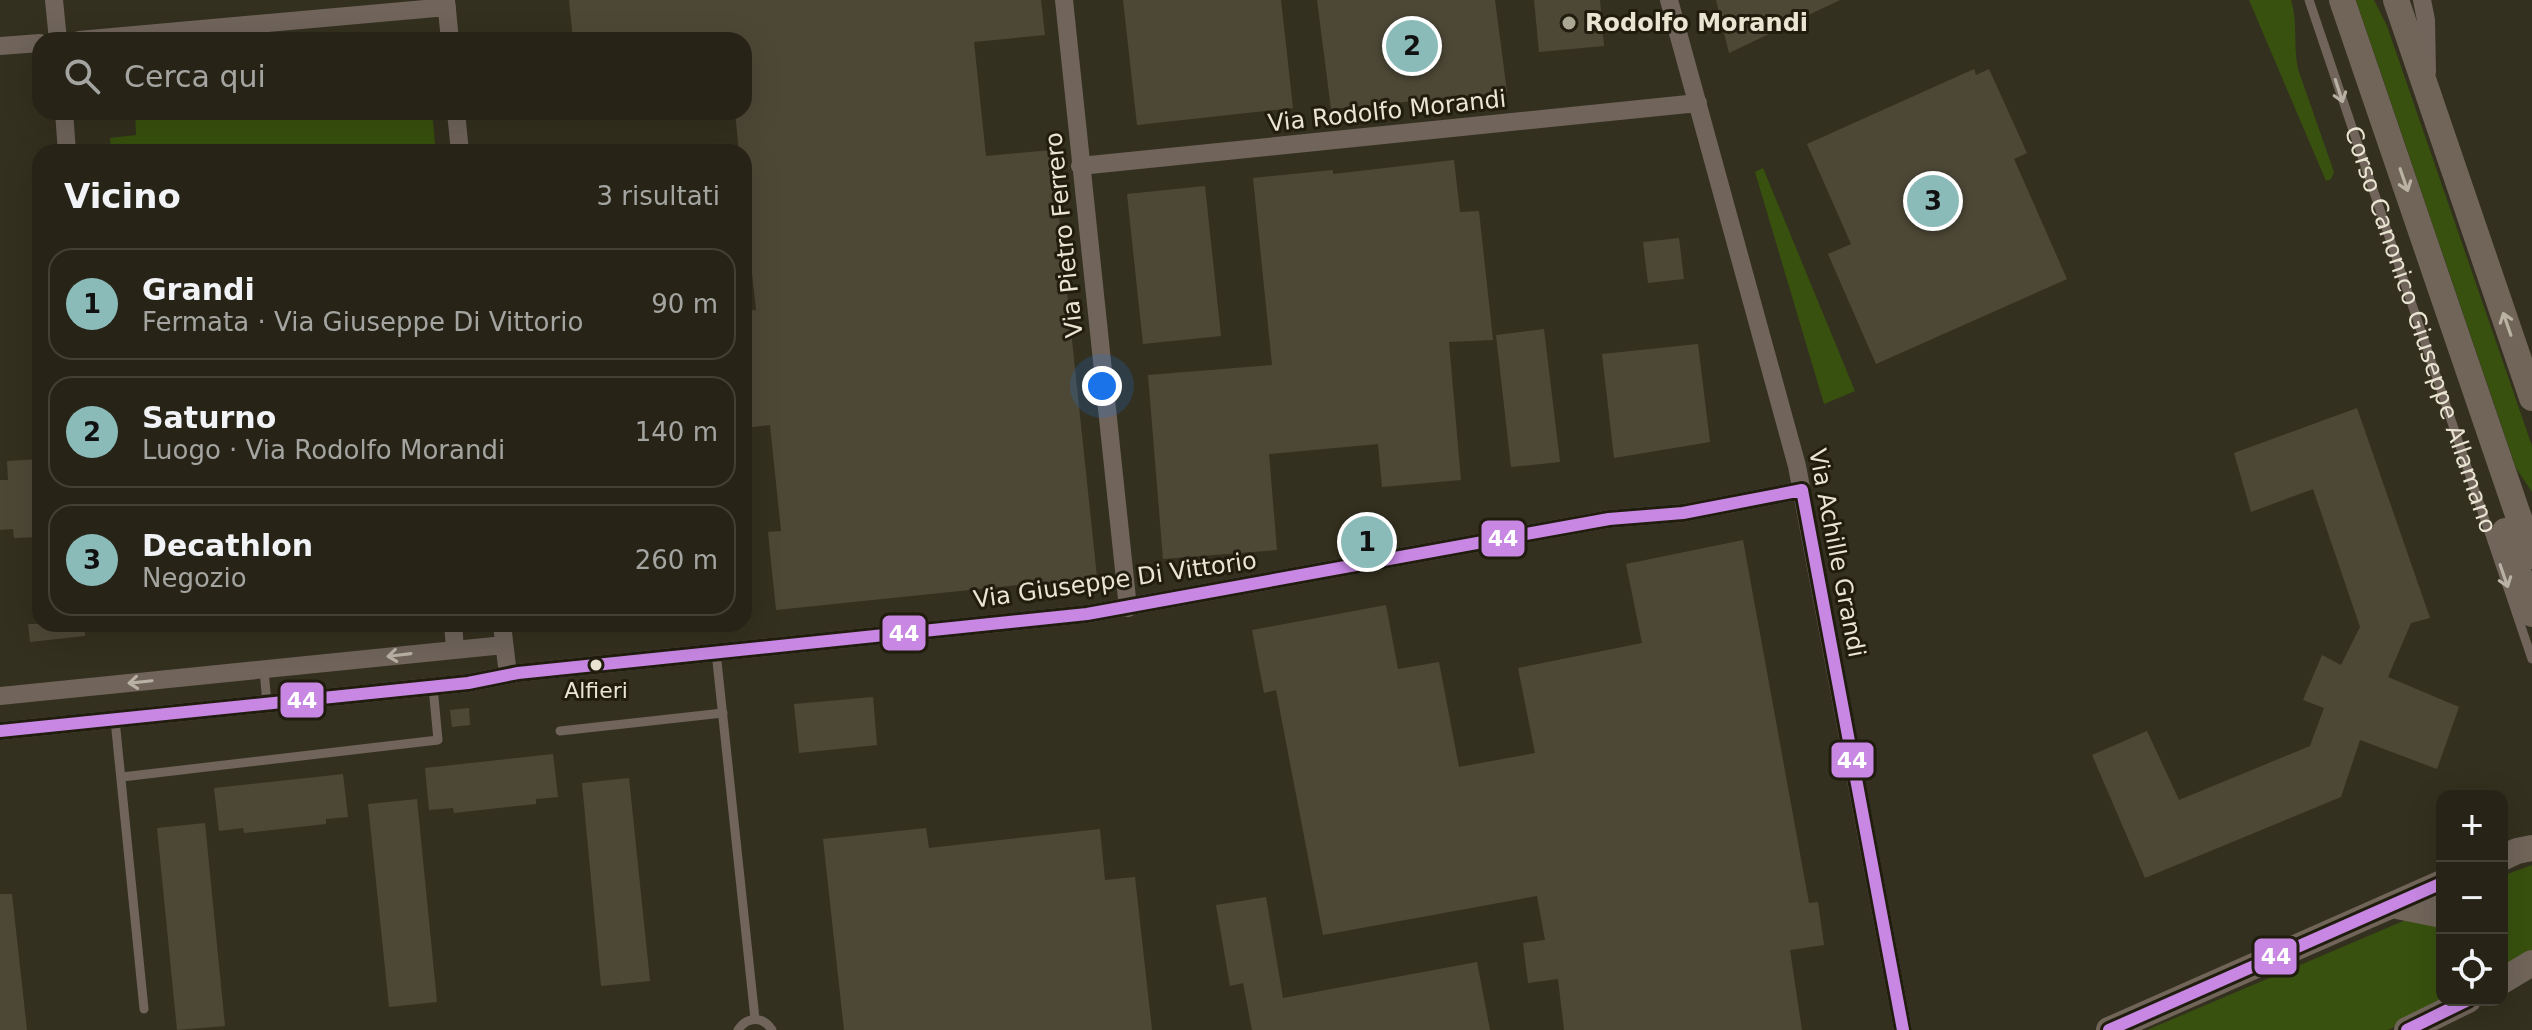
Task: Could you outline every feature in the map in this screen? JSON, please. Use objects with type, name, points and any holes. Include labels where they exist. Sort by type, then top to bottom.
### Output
[{"type":"main road","name":"Corso Canonico Giuseppe Allamano","points":[[2342,0],[2532,556]]},
{"type":"main road","points":[[2396,0],[2532,398]]},
{"type":"main road","points":[[2486,421],[2491,479],[2532,614]]},
{"type":"main road","points":[[2111,1030],[2436,886]]},
{"type":"main road","points":[[2392,905],[2436,914]]},
{"type":"main road","points":[[2508,980],[2531,968]]},
{"type":"main road","points":[[2407,1030],[2452,1006]]},
{"type":"street","points":[[54,0],[57,32]]},
{"type":"street","name":"Via Pietro Ferrero","points":[[1064,0],[1128,608]]},
{"type":"street","name":"Via Achille Grandi","points":[[1669,0],[1790,435],[1903,1030]]},
{"type":"street","points":[[2422,0],[2426,20],[2427,90]]},
{"type":"street","points":[[158,32],[446,3],[449,32]]},
{"type":"street","points":[[0,46],[32,44]]},
{"type":"street","name":"Via Rodolfo Morandi","points":[[1080,166],[1698,103]]},
{"type":"street","points":[[65,120],[66,144]]},
{"type":"street","points":[[457,120],[459,144]]},
{"type":"street","name":"Via Giuseppe Di Vittorio","points":[[0,731],[433,687],[508,675],[1128,608],[1595,521],[1683,513],[1802,490]]},
{"type":"street","points":[[454,632],[455,648]]},
{"type":"street","points":[[503,632],[508,675]]},
{"type":"street","points":[[0,696],[504,645]]},
{"type":"lane","name":"Corso Canonico Giuseppe Allamano","points":[[2309,0],[2532,659]]},
{"type":"lane","points":[[716,652],[755,1019]]},
{"type":"lane","points":[[264,670],[267,704]]},
{"type":"lane","points":[[122,777],[438,740],[433,687]]},
{"type":"lane","points":[[560,731],[723,713]]},
{"type":"lane","points":[[115,720],[144,1009]]},
{"type":"lane","points":[[738,1030],[743,1023],[755,1019],[767,1023],[772,1030]]},
{"type":"green space","points":[[2249,0],[2291,0],[2298,69],[2334,172],[2331,179],[2326,181]]},
{"type":"green space","points":[[2356,0],[2374,0],[2387,26],[2532,446],[2532,492],[2516,468]]},
{"type":"green space","points":[[135,120],[433,120],[435,144],[110,144],[110,138],[136,135]]},
{"type":"green space","points":[[1763,168],[1855,391],[1824,404],[1755,172]]},
{"type":"green space","points":[[2532,865],[2532,951],[2508,966],[2508,934],[2508,874]]},
{"type":"green space","points":[[2408,919],[2436,923],[2438,1006],[2388,1030],[2147,1030]]},
{"type":"building","points":[[569,0],[1041,0],[1045,35],[974,42],[986,156],[1052,150],[1097,577],[776,610],[768,532],[781,531],[770,425],[752,427],[752,310],[756,310],[752,273],[752,144],[738,144],[736,120],[752,120],[752,32],[572,32]]},
{"type":"building","points":[[1123,0],[1281,0],[1293,108],[1137,125]]},
{"type":"building","points":[[1317,0],[1495,0],[1507,92],[1331,109]]},
{"type":"building","name":"Rodolfo Morandi","points":[[1534,0],[1600,0],[1604,46],[1539,52]]},
{"type":"building","points":[[1716,0],[1840,0],[1729,53]]},
{"type":"building","points":[[1974,69],[1976,75],[1989,69],[2027,153],[2014,159],[2067,279],[1876,364],[1828,254],[1851,244],[1807,144]]},
{"type":"building","points":[[1454,160],[1460,212],[1479,211],[1493,340],[1449,342],[1461,480],[1382,487],[1378,444],[1269,454],[1277,550],[1163,559],[1148,375],[1272,365],[1253,178],[1333,170],[1333,174]]},
{"type":"building","points":[[1205,186],[1221,336],[1143,344],[1127,194]]},
{"type":"building","points":[[1679,238],[1684,279],[1648,283],[1643,242]]},
{"type":"building","points":[[1544,329],[1560,462],[1511,467],[1496,335]]},
{"type":"building","points":[[1698,344],[1710,442],[1614,458],[1602,354]]},
{"type":"building","points":[[2357,408],[2430,618],[2411,623],[2388,677],[2459,707],[2437,769],[2360,740],[2341,797],[2145,878],[2092,755],[2147,731],[2179,800],[2310,746],[2324,708],[2303,700],[2322,655],[2341,665],[2360,627],[2313,489],[2251,512],[2234,453]]},
{"type":"building","points":[[32,459],[32,537],[14,538],[13,529],[0,530],[0,480],[8,480],[7,461]]},
{"type":"building","points":[[1743,540],[1809,903],[1818,902],[1824,945],[1790,950],[1802,1030],[1564,1030],[1558,979],[1528,983],[1523,943],[1545,940],[1537,896],[1323,935],[1276,690],[1264,693],[1252,630],[1386,605],[1398,669],[1439,662],[1459,767],[1535,753],[1518,668],[1642,643],[1626,564]]},
{"type":"building","points":[[28,624],[32,624],[32,632],[85,632],[85,636],[30,642]]},
{"type":"building","points":[[873,697],[877,745],[799,753],[794,704]]},
{"type":"building","points":[[469,708],[470,725],[452,727],[450,710]]},
{"type":"building","points":[[553,754],[558,797],[536,799],[536,804],[454,813],[453,808],[429,810],[425,768]]},
{"type":"building","points":[[343,774],[348,817],[326,819],[326,824],[244,833],[243,828],[219,831],[214,788]]},
{"type":"building","points":[[629,778],[650,981],[601,986],[582,783]]},
{"type":"building","points":[[417,799],[437,1002],[389,1007],[368,804]]},
{"type":"building","points":[[205,823],[225,1026],[177,1030],[157,828]]},
{"type":"building","points":[[926,828],[929,848],[1100,829],[1105,880],[1135,877],[1152,1030],[844,1030],[823,839]]},
{"type":"building","points":[[0,894],[12,894],[27,1030],[0,1030]]},
{"type":"building","points":[[1266,897],[1283,998],[1477,962],[1490,1030],[1252,1030],[1243,983],[1230,986],[1216,905]]},
{"type":"transit line","name":"44","points":[[1802,490],[1903,1030]]},
{"type":"transit line","name":"44","points":[[0,731],[1087,614],[1609,519],[1683,513],[1802,490]]},
{"type":"transit line","name":"44","points":[[2109,1030],[2436,886]]},
{"type":"transit line","name":"44","points":[[2407,1030],[2456,1006]]},
{"type":"place","name":"Rodolfo Morandi","points":[[1569,23]]},
{"type":"place","name":"Saturno","points":[[1412,46]]},
{"type":"place","name":"Decathlon","points":[[1933,201]]},
{"type":"place","name":"Grandi","points":[[1367,542]]},
{"type":"place","name":"Alfieri","points":[[596,665]]}]
